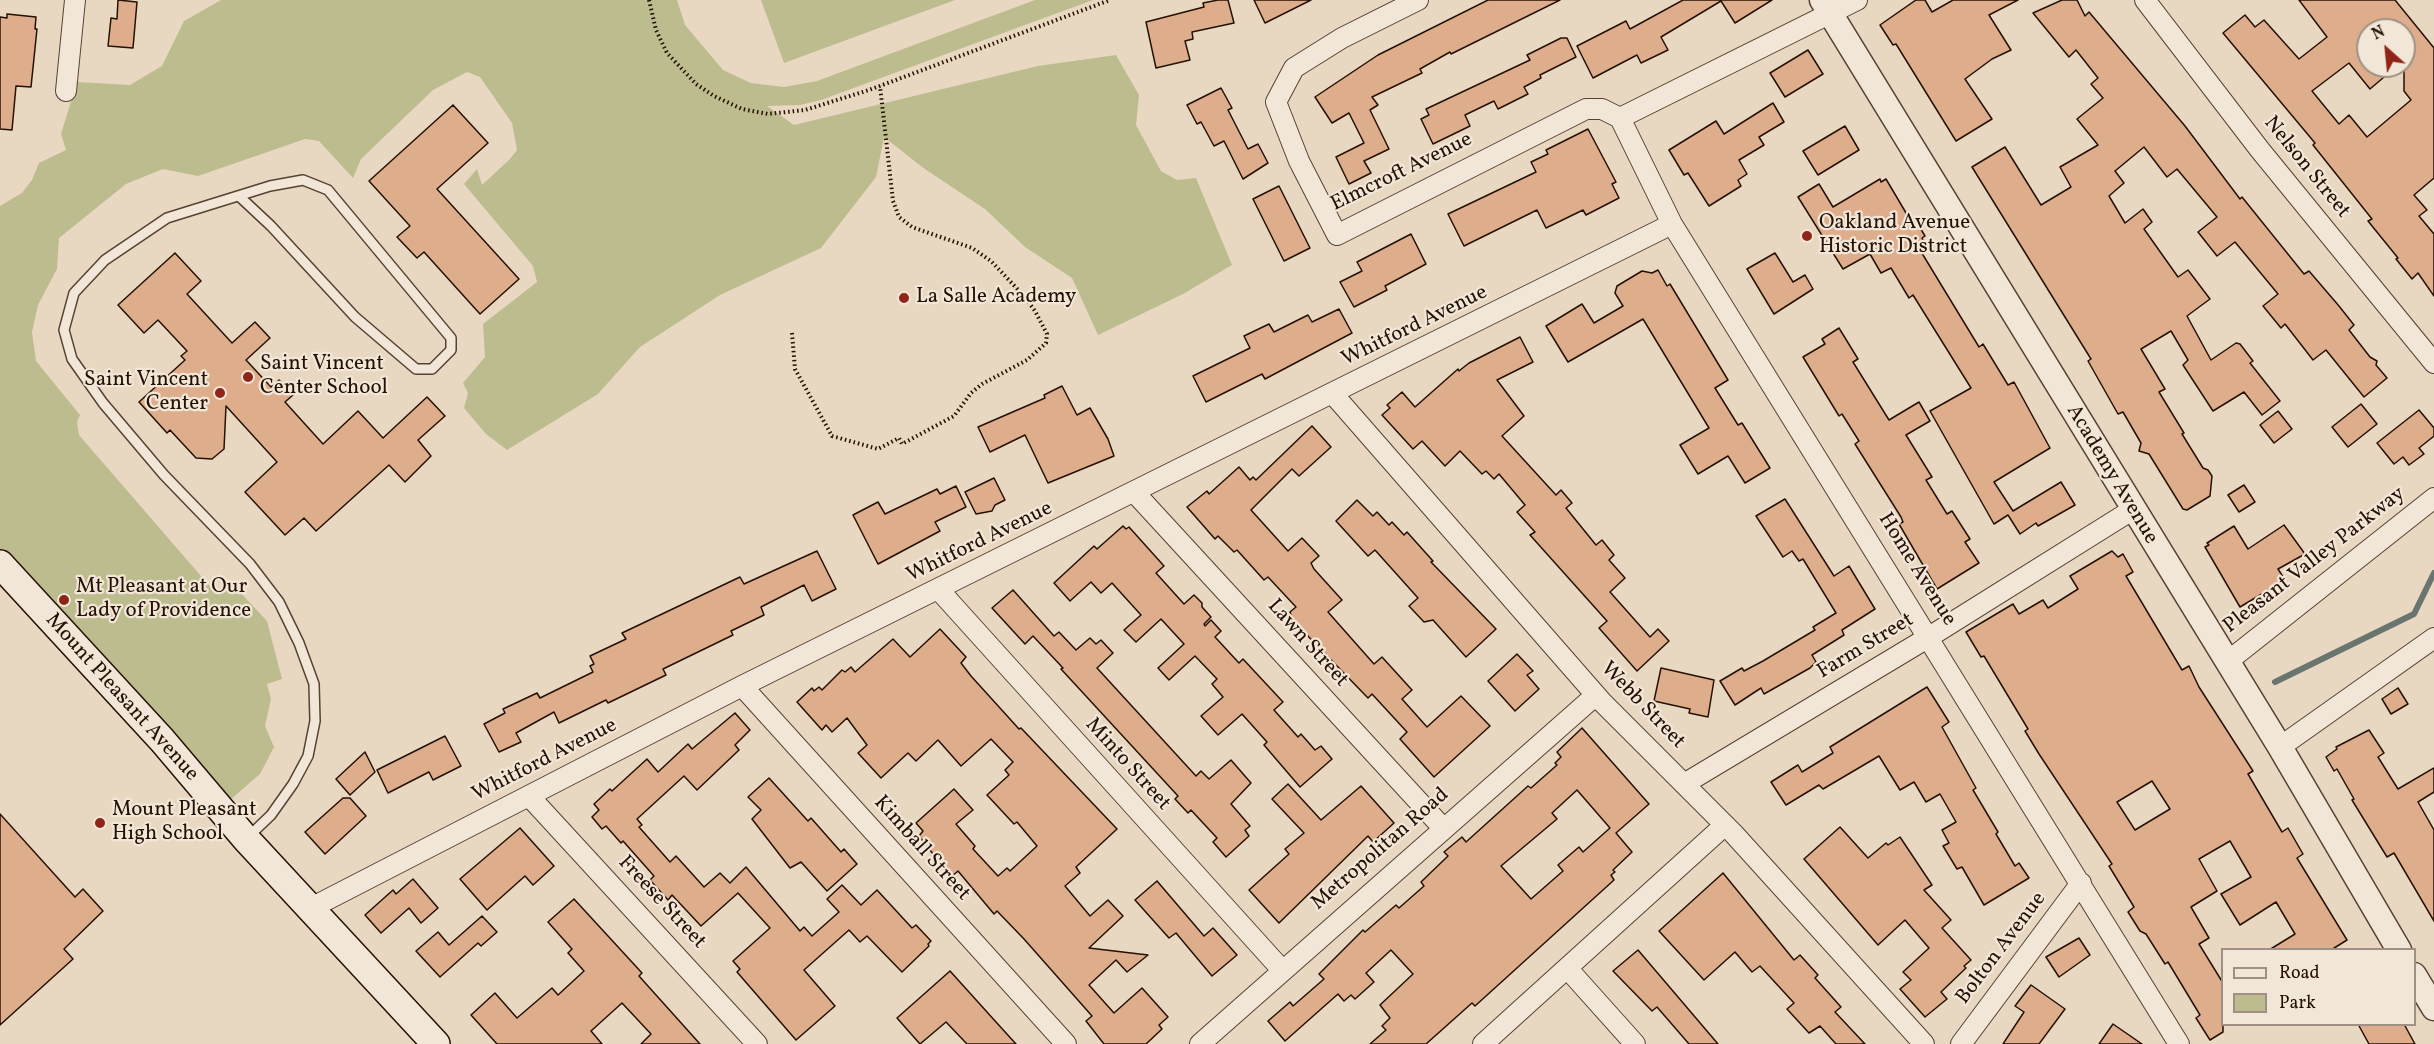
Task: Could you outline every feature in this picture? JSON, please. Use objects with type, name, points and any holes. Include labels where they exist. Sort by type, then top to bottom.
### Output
[{"type":"main road","name":"Mount Pleasant Avenue","points":[[0,564],[162,740],[246,839],[435,1044]]},
{"type":"street","points":[[66,91],[75,0]]},
{"type":"street","name":"Elmcroft Avenue","points":[[1418,0],[1342,38],[1294,68],[1276,102],[1299,161],[1337,235],[1586,109],[1602,109],[1620,118]]},
{"type":"street","points":[[1620,118],[1826,7],[1857,0]]},
{"type":"street","name":"Nelson Street","points":[[2145,0],[2260,150],[2434,363]]},
{"type":"street","name":"Academy Avenue","points":[[1826,7],[2132,510],[2280,747],[2398,948]]},
{"type":"street","name":"Home Avenue","points":[[1620,118],[1672,224],[2179,1044]]},
{"type":"street","name":"Whitford Avenue","points":[[312,908],[742,686],[1135,493],[1672,224]]},
{"type":"street","name":"Webb Street","points":[[1333,394],[1596,695],[1725,825],[1924,1044]]},
{"type":"street","name":"Lawn Street","points":[[1135,493],[1443,828]]},
{"type":"street","name":"Pleasant Valley Parkway","points":[[2227,662],[2434,498]]},
{"type":"street","name":"Farm Street","points":[[1684,783],[1929,637],[2132,510]]},
{"type":"street","name":"Minto Street","points":[[939,590],[1132,807],[1282,970]]},
{"type":"street","points":[[2280,747],[2434,638]]},
{"type":"street","name":"Kimball Street","points":[[742,686],[1066,1044]]},
{"type":"street","name":"Metropolitan Road","points":[[1200,1044],[1596,695]]},
{"type":"street","name":"Freese Street","points":[[529,796],[757,1044]]},
{"type":"street","points":[[1484,1044],[1725,825]]},
{"type":"street","name":"Bolton Avenue","points":[[1961,1044],[2081,883]]},
{"type":"street","points":[[1567,968],[1635,1044]]},
{"type":"street","points":[[2416,977],[2434,1008]]},
{"type":"lane","points":[[240,197],[355,317],[416,369],[432,369],[451,350],[451,338],[328,190],[303,180],[270,186],[167,218],[105,260],[74,293],[64,330],[72,359],[103,403],[164,475],[250,564],[279,602],[299,643],[314,684],[315,721],[308,756],[293,784],[271,815],[246,839]]},
{"type":"path","points":[[649,0],[656,30],[678,67],[714,96],[741,109],[768,114],[805,110],[880,86],[1110,0]]},
{"type":"path","points":[[792,333],[795,369],[832,436],[878,449],[899,438],[902,444],[954,416],[971,393],[982,384],[1027,360],[1046,343],[1047,334],[1035,311],[991,261],[972,248],[912,227],[899,217],[893,201],[880,86]]},
{"type":"green space","points":[[221,0],[677,0],[685,25],[723,70],[751,83],[784,87],[817,81],[1035,0],[1093,0],[821,100],[800,105],[767,106],[794,125],[1038,66],[1116,55],[1139,95],[1136,125],[1161,171],[1177,180],[1196,178],[1232,265],[1183,294],[1098,335],[1072,278],[1025,247],[985,209],[922,167],[884,137],[876,177],[821,248],[720,295],[640,347],[598,394],[507,450],[486,434],[464,408],[468,393],[463,383],[485,357],[483,324],[537,282],[533,266],[464,184],[477,169],[482,185],[517,150],[512,123],[480,77],[467,72],[433,90],[361,159],[353,178],[319,141],[305,139],[198,176],[163,169],[126,184],[59,238],[57,269],[38,305],[32,332],[36,361],[80,415],[77,422],[79,435],[207,583],[217,593],[237,589],[267,621],[282,679],[267,684],[271,699],[265,726],[274,747],[260,774],[223,806],[0,561],[0,206],[22,193],[32,180],[39,163],[66,150],[61,134],[77,82],[130,85],[162,66],[184,21]]},
{"type":"green space","points":[[761,0],[955,0],[784,63]]},
{"type":"building","points":[[118,0],[137,2],[133,48],[108,46],[111,18],[117,19]]},
{"type":"building","points":[[1228,0],[1234,23],[1192,32],[1193,39],[1185,41],[1190,60],[1156,68],[1146,22],[1204,7],[1203,3]]},
{"type":"building","points":[[1254,0],[1311,0],[1265,23]]},
{"type":"building","points":[[1488,0],[1560,0],[1451,54],[1450,52],[1420,69],[1422,73],[1372,97],[1378,105],[1370,110],[1389,149],[1364,161],[1371,173],[1349,184],[1336,157],[1364,143],[1349,113],[1332,123],[1315,97],[1378,55]]},
{"type":"building","points":[[1683,0],[1772,0],[1735,23],[1721,1],[1661,37],[1668,50],[1641,63],[1637,55],[1593,78],[1577,46],[1626,21],[1630,29]]},
{"type":"building","points":[[1916,0],[1925,0],[1932,12],[1953,0],[2018,0],[1989,15],[2011,50],[1992,59],[1965,79],[1992,119],[1956,141],[1896,44],[1893,45],[1880,25]]},
{"type":"building","points":[[2062,0],[2077,0],[2085,16],[2089,12],[2185,126],[2240,199],[2242,197],[2304,274],[2309,271],[2339,306],[2354,325],[2349,330],[2370,357],[2377,361],[2376,365],[2387,378],[2364,397],[2326,350],[2313,360],[2285,324],[2281,328],[2263,306],[2278,294],[2235,242],[2217,256],[2198,232],[2217,217],[2177,169],[2167,177],[2144,147],[2115,171],[2124,183],[2109,196],[2125,223],[2143,209],[2152,222],[2144,229],[2178,277],[2188,270],[2210,299],[2187,316],[2211,360],[2236,343],[2240,344],[2253,361],[2250,363],[2280,401],[2262,415],[2244,392],[2213,411],[2183,365],[2188,360],[2171,331],[2141,349],[2165,389],[2159,392],[2184,433],[2182,434],[2203,468],[2208,470],[2212,476],[2210,496],[2187,510],[2183,509],[2149,454],[2139,451],[2141,443],[2123,412],[2118,414],[2088,361],[2091,359],[1972,167],[2005,147],[2041,205],[2071,187],[2060,167],[2098,145],[2077,119],[2103,98],[2091,84],[2098,78],[2076,50],[2069,57],[2033,13]]},
{"type":"building","points":[[2299,0],[2395,0],[2410,18],[2356,18],[2356,72],[2349,63],[2312,91],[2339,124],[2349,115],[2367,137],[2411,100],[2404,91],[2404,78],[2416,78],[2416,26],[2434,48],[2434,178],[2414,195],[2427,210],[2419,216],[2434,234],[2434,296],[2418,273],[2412,279],[2368,221],[2372,219],[2313,145],[2315,143],[2223,33],[2245,15],[2255,27],[2264,20],[2299,59],[2327,37]]},
{"type":"building","points":[[7,14],[36,17],[35,29],[37,29],[31,87],[16,86],[12,130],[0,129],[0,17],[7,18]]},
{"type":"building","points":[[1561,38],[1567,38],[1576,57],[1540,75],[1541,78],[1524,87],[1528,94],[1498,109],[1494,101],[1465,115],[1470,126],[1433,144],[1421,119],[1429,115],[1426,109],[1530,60],[1527,55]]},
{"type":"building","points":[[1808,50],[1823,74],[1785,97],[1770,73]]},
{"type":"building","points":[[2361,78],[2383,78],[2370,89]]},
{"type":"building","points":[[1221,88],[1232,108],[1228,110],[1248,149],[1258,144],[1268,163],[1243,179],[1224,141],[1214,146],[1201,122],[1197,124],[1187,105]]},
{"type":"building","points":[[1773,103],[1784,122],[1759,137],[1764,145],[1739,160],[1747,174],[1738,180],[1741,186],[1709,206],[1688,173],[1684,175],[1669,150],[1716,121],[1724,134]]},
{"type":"building","points":[[453,105],[488,143],[437,189],[519,279],[480,314],[424,252],[417,258],[397,237],[410,226],[369,181]]},
{"type":"building","points":[[1845,126],[1859,150],[1818,175],[1803,151]]},
{"type":"building","points":[[1588,129],[1616,182],[1612,184],[1619,198],[1586,215],[1583,210],[1546,228],[1537,210],[1464,246],[1448,214],[1536,172],[1531,162],[1548,154],[1546,150]]},
{"type":"building","points":[[1880,179],[1881,182],[1886,179],[1912,223],[1916,221],[1925,236],[1922,238],[1926,246],[1920,250],[1979,347],[1983,344],[2008,385],[2014,382],[2050,448],[1994,482],[2013,511],[2061,482],[2075,505],[2038,526],[2036,523],[2020,534],[2008,515],[1994,524],[1930,411],[1971,388],[1913,295],[1909,298],[1891,268],[1881,273],[1870,254],[1843,269],[1798,197],[1819,184],[1833,207]]},
{"type":"building","points":[[1279,186],[1310,248],[1284,261],[1253,199]]},
{"type":"building","points":[[1411,234],[1426,264],[1385,286],[1387,290],[1354,307],[1340,282],[1362,271],[1357,262]]},
{"type":"building","name":"Saint Vincent Center","points":[[175,253],[201,281],[187,294],[232,343],[255,322],[270,338],[246,360],[271,387],[279,380],[293,395],[285,402],[323,444],[358,411],[383,438],[427,397],[445,416],[418,440],[431,456],[405,482],[389,465],[316,531],[304,518],[285,535],[245,492],[277,462],[226,406],[224,449],[212,459],[196,458],[170,430],[167,433],[139,402],[185,360],[181,356],[187,351],[158,320],[144,333],[118,305]]},
{"type":"building","points":[[1775,253],[1793,282],[1805,275],[1813,289],[1774,314],[1747,269]]},
{"type":"building","points":[[1658,270],[1667,286],[1670,284],[1728,380],[1715,388],[1738,425],[1742,423],[1770,468],[1745,483],[1728,456],[1698,474],[1680,445],[1709,428],[1643,319],[1568,362],[1546,326],[1582,304],[1594,323],[1623,306],[1615,293],[1617,286],[1642,271],[1652,273]]},
{"type":"building","points":[[1339,309],[1352,333],[1265,379],[1262,374],[1206,402],[1193,376],[1250,348],[1244,336],[1269,324],[1274,332],[1308,315],[1312,322]]},
{"type":"building","points":[[1839,328],[1858,359],[1853,362],[1889,420],[1919,402],[1930,421],[1906,435],[1932,477],[1926,480],[1947,514],[1952,511],[1970,539],[1965,542],[1979,563],[1937,589],[1899,524],[1903,522],[1901,517],[1855,444],[1859,441],[1842,414],[1839,416],[1803,357],[1825,344],[1822,339]]},
{"type":"building","points":[[1520,337],[1533,362],[1497,380],[1524,416],[1502,436],[1556,495],[1561,490],[1572,503],[1566,508],[1596,545],[1602,540],[1614,555],[1609,560],[1625,578],[1610,592],[1650,637],[1658,629],[1669,641],[1637,671],[1599,628],[1607,621],[1530,535],[1535,532],[1517,512],[1525,505],[1499,474],[1494,479],[1486,471],[1482,474],[1460,451],[1445,466],[1422,441],[1413,449],[1382,415],[1390,408],[1387,405],[1402,392],[1415,407],[1458,369],[1459,371],[1469,363]]},
{"type":"building","points":[[1062,386],[1077,415],[1090,408],[1108,439],[1114,456],[1048,483],[1025,435],[990,452],[978,427],[1045,398],[1044,395]]},
{"type":"building","points":[[2361,404],[2377,424],[2348,447],[2332,427]]},
{"type":"building","points":[[2419,410],[2434,428],[2434,436],[2419,448],[2424,454],[2409,465],[2403,457],[2394,464],[2377,443]]},
{"type":"building","points":[[2278,411],[2292,429],[2274,443],[2260,425]]},
{"type":"building","points":[[1312,426],[1331,447],[1299,476],[1292,469],[1251,510],[1288,551],[1302,538],[1319,556],[1311,563],[1314,569],[1342,600],[1328,612],[1374,664],[1382,657],[1412,690],[1402,699],[1427,727],[1461,696],[1490,726],[1434,777],[1400,739],[1407,732],[1372,694],[1368,698],[1292,618],[1290,612],[1296,607],[1268,577],[1264,580],[1237,550],[1234,552],[1218,536],[1215,539],[1187,507],[1207,491],[1209,494],[1239,467],[1250,480],[1253,477],[1256,480]]},
{"type":"building","points":[[994,478],[1005,500],[995,505],[992,511],[976,514],[965,492]]},
{"type":"building","points":[[2244,485],[2255,502],[2239,512],[2228,495]]},
{"type":"building","points":[[956,486],[966,507],[935,522],[940,531],[878,564],[853,515],[878,502],[885,514],[937,489],[940,494]]},
{"type":"building","points":[[1785,499],[1834,576],[1849,566],[1875,609],[1842,630],[1844,635],[1812,655],[1816,662],[1810,668],[1764,694],[1761,688],[1735,705],[1720,681],[1742,668],[1744,671],[1763,661],[1815,630],[1813,627],[1836,613],[1803,559],[1799,561],[1792,551],[1783,557],[1756,516]]},
{"type":"building","points":[[1357,500],[1373,516],[1377,512],[1389,525],[1392,522],[1404,535],[1407,532],[1433,561],[1431,562],[1496,629],[1466,657],[1433,620],[1424,622],[1409,606],[1418,598],[1375,550],[1368,556],[1336,521]]},
{"type":"building","points":[[2284,525],[2305,554],[2278,569],[2285,580],[2240,607],[2205,547],[2209,545],[2207,543],[2234,526],[2248,549]]},
{"type":"building","points":[[1123,526],[1126,529],[1129,527],[1164,566],[1156,573],[1184,604],[1194,595],[1202,603],[1202,607],[1211,617],[1204,624],[1205,626],[1211,620],[1221,631],[1215,637],[1239,663],[1243,659],[1283,702],[1274,710],[1298,737],[1301,734],[1315,750],[1321,746],[1332,759],[1300,787],[1264,745],[1267,742],[1242,714],[1218,735],[1201,716],[1223,697],[1212,684],[1217,679],[1195,656],[1169,680],[1158,668],[1184,644],[1161,619],[1136,642],[1124,630],[1141,615],[1112,583],[1101,593],[1091,582],[1070,601],[1054,583],[1094,546],[1097,549]]},
{"type":"building","points":[[817,551],[836,589],[812,601],[804,585],[761,607],[764,615],[731,631],[733,635],[663,669],[666,675],[608,703],[606,700],[559,723],[554,712],[516,733],[521,742],[499,752],[484,724],[505,713],[503,709],[537,693],[540,698],[593,672],[590,666],[594,664],[590,656],[626,639],[622,633],[740,577],[744,584]]},
{"type":"building","points":[[2112,551],[2118,557],[2123,554],[2133,572],[2126,576],[2182,670],[2189,666],[2199,687],[2253,771],[2248,774],[2282,832],[2288,828],[2303,854],[2297,858],[2347,940],[2334,948],[2272,948],[2295,934],[2276,902],[2240,925],[2221,894],[2251,877],[2230,841],[2199,859],[2217,891],[2191,907],[2209,938],[2199,944],[2221,980],[2223,1032],[2210,1040],[2196,1018],[2200,1015],[2168,962],[2165,964],[2146,934],[2140,931],[2128,912],[2134,907],[2109,866],[2112,864],[2039,754],[2025,731],[2028,729],[1984,656],[1981,657],[1966,632],[2013,604],[2019,614],[2043,600],[2048,608],[2078,589],[2070,576]],"holes":[[[2152,781],[2170,809],[2135,830],[2117,802]]]},
{"type":"building","points":[[1013,590],[1054,636],[1059,632],[1076,650],[1090,638],[1096,644],[1101,640],[1113,653],[1097,668],[1196,776],[1201,771],[1209,779],[1231,760],[1251,783],[1231,804],[1250,826],[1245,830],[1249,836],[1226,857],[1213,842],[1217,838],[1191,810],[1188,813],[1175,799],[1178,796],[1033,636],[1025,644],[992,608]]},
{"type":"building","points":[[940,629],[966,657],[961,663],[971,676],[1019,729],[1021,728],[1117,829],[1076,867],[1080,873],[1065,886],[1090,916],[1108,900],[1123,916],[1089,948],[1148,955],[1127,972],[1116,960],[1089,985],[1114,1013],[1142,988],[1168,1017],[1159,1025],[1162,1029],[1146,1044],[1104,1044],[1086,1021],[1092,1016],[1024,939],[997,911],[994,914],[958,871],[951,877],[919,836],[923,831],[916,823],[954,789],[973,810],[956,824],[975,846],[973,849],[998,876],[1007,868],[1010,871],[1037,846],[1017,822],[1014,824],[987,795],[1009,775],[1005,770],[1013,762],[991,739],[961,766],[938,740],[916,761],[908,753],[881,778],[858,753],[867,745],[847,718],[832,732],[826,725],[822,730],[797,702],[812,688],[814,691],[819,687],[822,690],[842,670],[845,672],[851,667],[855,672],[893,639],[910,657]]},
{"type":"building","points":[[1517,654],[1533,671],[1527,675],[1539,689],[1515,711],[1488,681]]},
{"type":"building","points":[[1661,668],[1714,680],[1708,717],[1689,713],[1690,709],[1654,701]]},
{"type":"building","points":[[1927,687],[1949,722],[1942,727],[1976,788],[1973,790],[1998,832],[1996,834],[2015,866],[2019,863],[2029,878],[1984,905],[1962,867],[1957,869],[1943,846],[1949,843],[1942,830],[1956,822],[1940,794],[1926,802],[1914,782],[1900,790],[1879,756],[1823,789],[1819,785],[1786,805],[1771,782],[1798,765],[1802,772],[1833,753],[1830,747]]},
{"type":"building","points":[[2398,688],[2408,704],[2391,714],[2382,699]]},
{"type":"building","points":[[735,713],[750,730],[735,745],[739,750],[697,790],[684,776],[637,819],[642,825],[639,827],[670,862],[676,856],[704,887],[720,873],[730,883],[746,867],[800,931],[804,927],[812,936],[839,912],[827,899],[842,885],[861,905],[877,890],[912,928],[916,925],[931,941],[929,946],[902,972],[867,936],[860,942],[849,930],[804,970],[835,1006],[796,1040],[737,972],[740,969],[733,961],[770,928],[738,893],[701,926],[672,895],[668,900],[650,880],[654,876],[623,841],[621,843],[606,826],[602,829],[592,817],[599,810],[594,804],[647,759],[658,772],[688,744],[692,749]]},
{"type":"building","points":[[1582,728],[1649,804],[1616,833],[1632,852],[1613,870],[1615,872],[1611,875],[1614,880],[1475,1006],[1472,1003],[1426,1044],[1370,1044],[1386,1030],[1382,1026],[1390,1018],[1380,1005],[1413,974],[1391,950],[1366,973],[1374,982],[1355,999],[1351,995],[1344,1001],[1338,994],[1285,1041],[1268,1021],[1290,1002],[1293,1006],[1324,979],[1319,974],[1363,930],[1365,932],[1396,905],[1399,908],[1424,886],[1421,882],[1448,856],[1444,852],[1462,837],[1466,842],[1528,786],[1531,788],[1557,765],[1555,763],[1561,757],[1557,752]],"holes":[[[1577,790],[1610,828],[1583,852],[1579,847],[1558,865],[1563,871],[1531,899],[1501,866],[1557,819],[1552,813]]]},
{"type":"building","points":[[2369,730],[2384,753],[2378,757],[2398,789],[2434,768],[2434,792],[2418,802],[2434,830],[2434,921],[2394,853],[2387,857],[2352,800],[2354,799],[2337,769],[2334,771],[2326,757],[2337,749],[2336,747]]},
{"type":"building","points":[[445,736],[461,766],[433,780],[429,772],[388,793],[377,770]]},
{"type":"building","points":[[365,752],[375,772],[350,795],[336,779]]},
{"type":"building","points":[[769,778],[808,821],[811,818],[841,852],[844,849],[857,864],[827,891],[801,862],[790,868],[752,819],[761,810],[748,797]]},
{"type":"building","points":[[1288,784],[1321,820],[1361,786],[1394,823],[1373,842],[1368,836],[1279,923],[1249,890],[1289,854],[1285,849],[1304,833],[1272,799]]},
{"type":"building","points":[[343,798],[350,798],[366,816],[325,854],[305,832]]},
{"type":"building","name":"Mount Pleasant High School","points":[[0,814],[75,897],[83,889],[103,911],[64,949],[73,959],[0,1025]]},
{"type":"building","points":[[1840,827],[1868,858],[1886,843],[1888,845],[1900,837],[1932,885],[1924,890],[1951,920],[1942,928],[1971,960],[1964,966],[1966,968],[1941,992],[1947,999],[1925,1017],[1900,989],[1911,980],[1903,972],[1929,948],[1905,920],[1878,945],[1804,859]]},
{"type":"building","points":[[520,828],[554,866],[533,885],[525,876],[487,910],[460,879]]},
{"type":"building","points":[[1723,873],[1794,960],[1800,955],[1818,975],[1815,978],[1841,1007],[1835,1012],[1865,1044],[1836,1044],[1820,1026],[1809,1033],[1787,1009],[1794,1003],[1760,966],[1752,972],[1735,952],[1704,980],[1659,931]]},
{"type":"building","points":[[413,879],[438,908],[421,923],[409,908],[381,933],[365,915],[393,890],[396,894]]},
{"type":"building","points":[[1157,881],[1204,936],[1213,928],[1237,955],[1212,976],[1176,933],[1169,938],[1135,900]]},
{"type":"building","points":[[574,899],[642,973],[639,976],[700,1044],[641,1044],[651,1034],[622,1003],[591,1031],[602,1044],[497,1044],[471,1015],[495,993],[517,1018],[552,988],[558,995],[584,971],[568,953],[572,949],[548,922]]},
{"type":"building","points":[[482,916],[497,932],[481,946],[478,943],[440,977],[416,951],[438,932],[449,945]]},
{"type":"building","points":[[2079,938],[2090,955],[2059,977],[2046,957]]},
{"type":"building","points":[[1638,950],[1718,1044],[1689,1044],[1657,1007],[1652,1011],[1613,971]]},
{"type":"building","points":[[950,971],[1016,1044],[967,1044],[946,1022],[920,1044],[897,1018]]},
{"type":"building","points":[[2031,985],[2065,1009],[2039,1044],[2003,1044],[2024,1012],[2015,1006]]},
{"type":"building","points":[[2113,1024],[2142,1044],[2099,1044]]},
{"type":"building","points":[[2359,1026],[2405,1026],[2415,1044],[2369,1044]]},
{"type":"waterway","points":[[2275,682],[2414,614],[2434,573]]},
{"type":"place","name":"Oakland Avenue Historic District","points":[[1807,236]]},
{"type":"place","name":"La Salle Academy","points":[[904,298]]},
{"type":"place","name":"Saint Vincent Center School","points":[[248,377]]},
{"type":"place","name":"Saint Vincent Center","points":[[220,393]]},
{"type":"place","name":"Mt Pleasant at Our Lady of Providence","points":[[64,600]]},
{"type":"place","name":"Mount Pleasant High School","points":[[100,823]]}]
